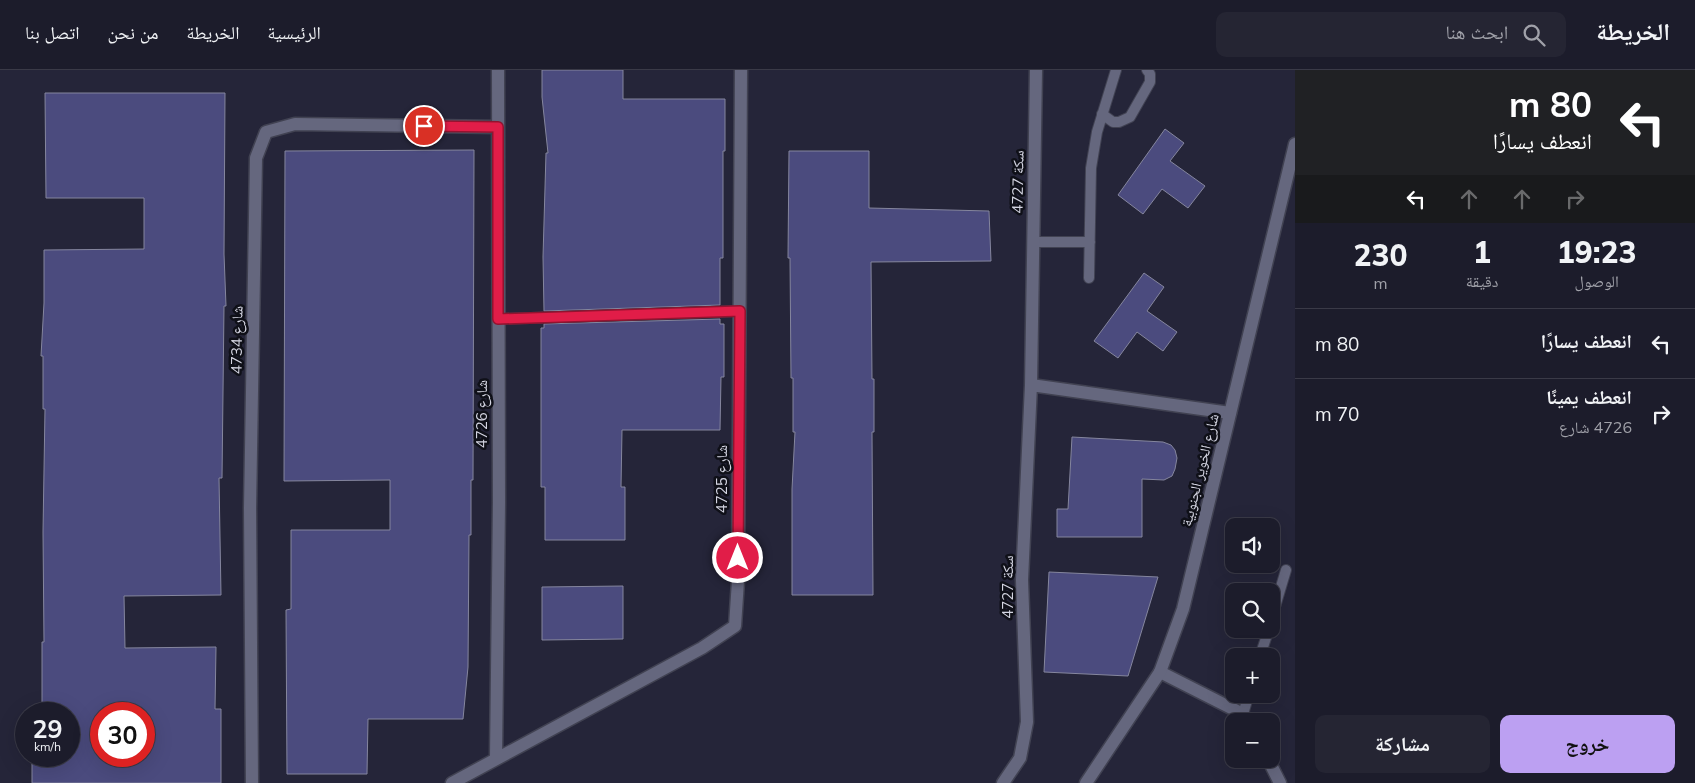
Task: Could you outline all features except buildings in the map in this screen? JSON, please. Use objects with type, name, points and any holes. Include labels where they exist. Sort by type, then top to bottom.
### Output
[{"type":"street","name":"4726 شارع","points":[[496,758],[498,70]]},
{"type":"street","name":"4725 شارع","points":[[452,783],[702,648],[735,626],[738,581],[741,70]]},
{"type":"street","name":"سكة 4727","points":[[1003,783],[1020,758],[1027,722],[1022,580],[1031,385],[1036,70]]},
{"type":"street","name":"4734 شارع","points":[[252,783],[250,508],[256,158],[266,132],[295,124],[498,127]]},
{"type":"street","name":"شارع الخوير الجنوبية","points":[[1086,783],[1160,672],[1183,609],[1295,144]]},
{"type":"street","points":[[1031,385],[1230,413]]},
{"type":"street","points":[[1160,672],[1236,713]]},
{"type":"street","points":[[1272,768],[1280,783]]},
{"type":"lane","points":[[1089,278],[1091,168],[1102,114],[1116,70]]},
{"type":"lane","points":[[1102,114],[1114,122],[1124,121],[1130,117],[1150,82],[1150,74],[1147,70]]},
{"type":"lane","points":[[1033,242],[1090,242]]},
{"type":"lane","points":[[498,319],[740,311]]},
{"type":"lane","points":[[1280,590],[1286,570]]},
{"type":"route","points":[[424,126],[498,127],[498,319],[740,311],[738,558]]}]
